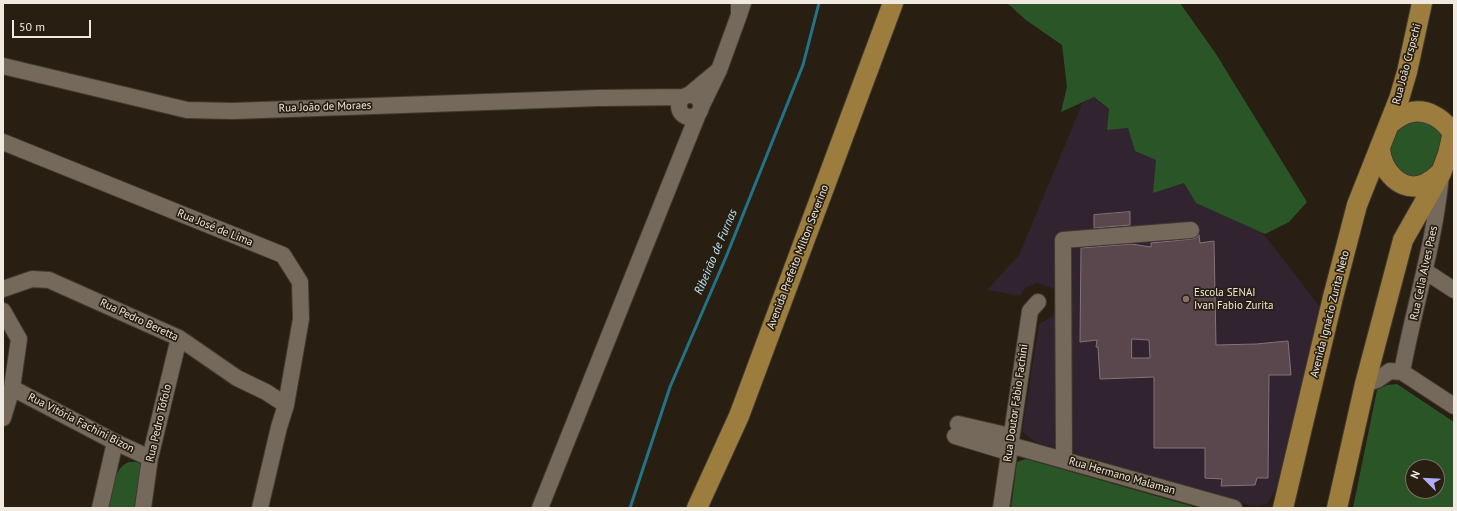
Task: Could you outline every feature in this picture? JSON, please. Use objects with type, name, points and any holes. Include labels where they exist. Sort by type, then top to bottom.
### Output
[{"type":"main road","name":"Avenida Prefeito Milton Severino","points":[[697,508],[738,416],[893,3]]},
{"type":"main road","name":"Rua João Crspschi","points":[[1389,124],[1399,99],[1407,72],[1422,3]]},
{"type":"main road","points":[[1337,508],[1365,384],[1403,240],[1448,162],[1454,131],[1442,120],[1427,112],[1408,112],[1389,124]]},
{"type":"main road","name":"Avenida Ignácio Zurita Neto","points":[[1283,508],[1333,297],[1357,205],[1389,124]]},
{"type":"main road","points":[[1380,149],[1381,160],[1385,169],[1401,184],[1413,186],[1424,185],[1433,180],[1448,162]]},
{"type":"street","points":[[540,508],[700,110],[719,70],[740,7]]},
{"type":"street","name":"Rua João de Moraes","points":[[3,66],[187,110],[233,111],[652,97],[683,104]]},
{"type":"street","points":[[683,152],[683,104],[719,70]]},
{"type":"street","points":[[683,104],[696,97],[700,103],[700,110]]},
{"type":"street","name":"Rua José de Lima","points":[[3,142],[283,255],[300,282],[300,319],[286,405],[279,427],[260,508]]},
{"type":"street","name":"Rua Celia Alves Paes","points":[[1402,372],[1425,271],[1438,200],[1448,162]]},
{"type":"street","points":[[1064,460],[1063,240],[1192,230]]},
{"type":"street","points":[[1425,271],[1454,290]]},
{"type":"street","name":"Rua Pedro Beretta","points":[[3,289],[32,280],[49,280],[179,338],[237,378],[266,392],[286,405]]},
{"type":"street","name":"Rua Doutor Fábio Fachini","points":[[1001,508],[1030,311],[1038,302]]},
{"type":"street","points":[[3,312],[19,339],[12,388],[3,418]]},
{"type":"street","name":"Rua Pedro Tófolo","points":[[143,508],[150,458],[179,338]]},
{"type":"street","points":[[1365,384],[1377,380],[1390,372],[1402,372],[1454,406]]},
{"type":"street","name":"Rua Vitória Fachini Bizon","points":[[12,388],[115,442],[150,458]]},
{"type":"street","name":"Rua Hermano Malaman","points":[[957,430],[1234,508]]},
{"type":"street","points":[[100,508],[115,442]]},
{"type":"shaded area","name":"Escola SENAI Ivan Fabio Zurita","points":[[1087,92],[1266,237],[1323,311],[1279,484],[1267,504],[1252,506],[1036,442],[1022,432],[1039,324],[1052,317],[1058,302],[1054,289],[1037,283],[1026,287],[1020,296],[987,290],[1019,255]]},
{"type":"green space","points":[[1007,3],[1180,3],[1216,54],[1307,202],[1289,222],[1265,234],[1196,203],[1184,183],[1153,193],[1156,160],[1135,151],[1128,128],[1107,130],[1109,109],[1094,97],[1061,112],[1067,87],[1062,45],[1026,20]]},
{"type":"green space","points":[[1420,118],[1443,134],[1443,161],[1420,177],[1410,176],[1401,172],[1394,165],[1390,157],[1390,138],[1395,129]]},
{"type":"green space","points":[[1397,384],[1454,422],[1454,508],[1353,508],[1377,390],[1387,385]]},
{"type":"green space","points":[[1026,459],[1198,508],[1011,508],[1017,462]]},
{"type":"green space","points":[[129,462],[137,462],[141,464],[134,508],[109,508],[116,475],[124,465]]},
{"type":"building","points":[[1130,212],[1130,225],[1094,228],[1094,215]]},
{"type":"building","points":[[1199,235],[1200,243],[1214,241],[1216,345],[1256,344],[1288,341],[1291,375],[1269,375],[1268,478],[1257,478],[1255,485],[1221,486],[1222,479],[1205,478],[1205,448],[1154,448],[1154,377],[1100,379],[1098,347],[1096,347],[1097,340],[1080,342],[1081,248],[1131,244],[1151,247],[1151,243],[1196,238]],"holes":[[[1132,339],[1149,340],[1150,358],[1132,358]]]},
{"type":"waterway","name":"Ribeirão de Furnas","points":[[630,508],[670,387],[726,257],[803,65],[819,3]]},
{"type":"place","name":"Escola SENAI Ivan Fabio Zurita","points":[[1186,299]]}]
